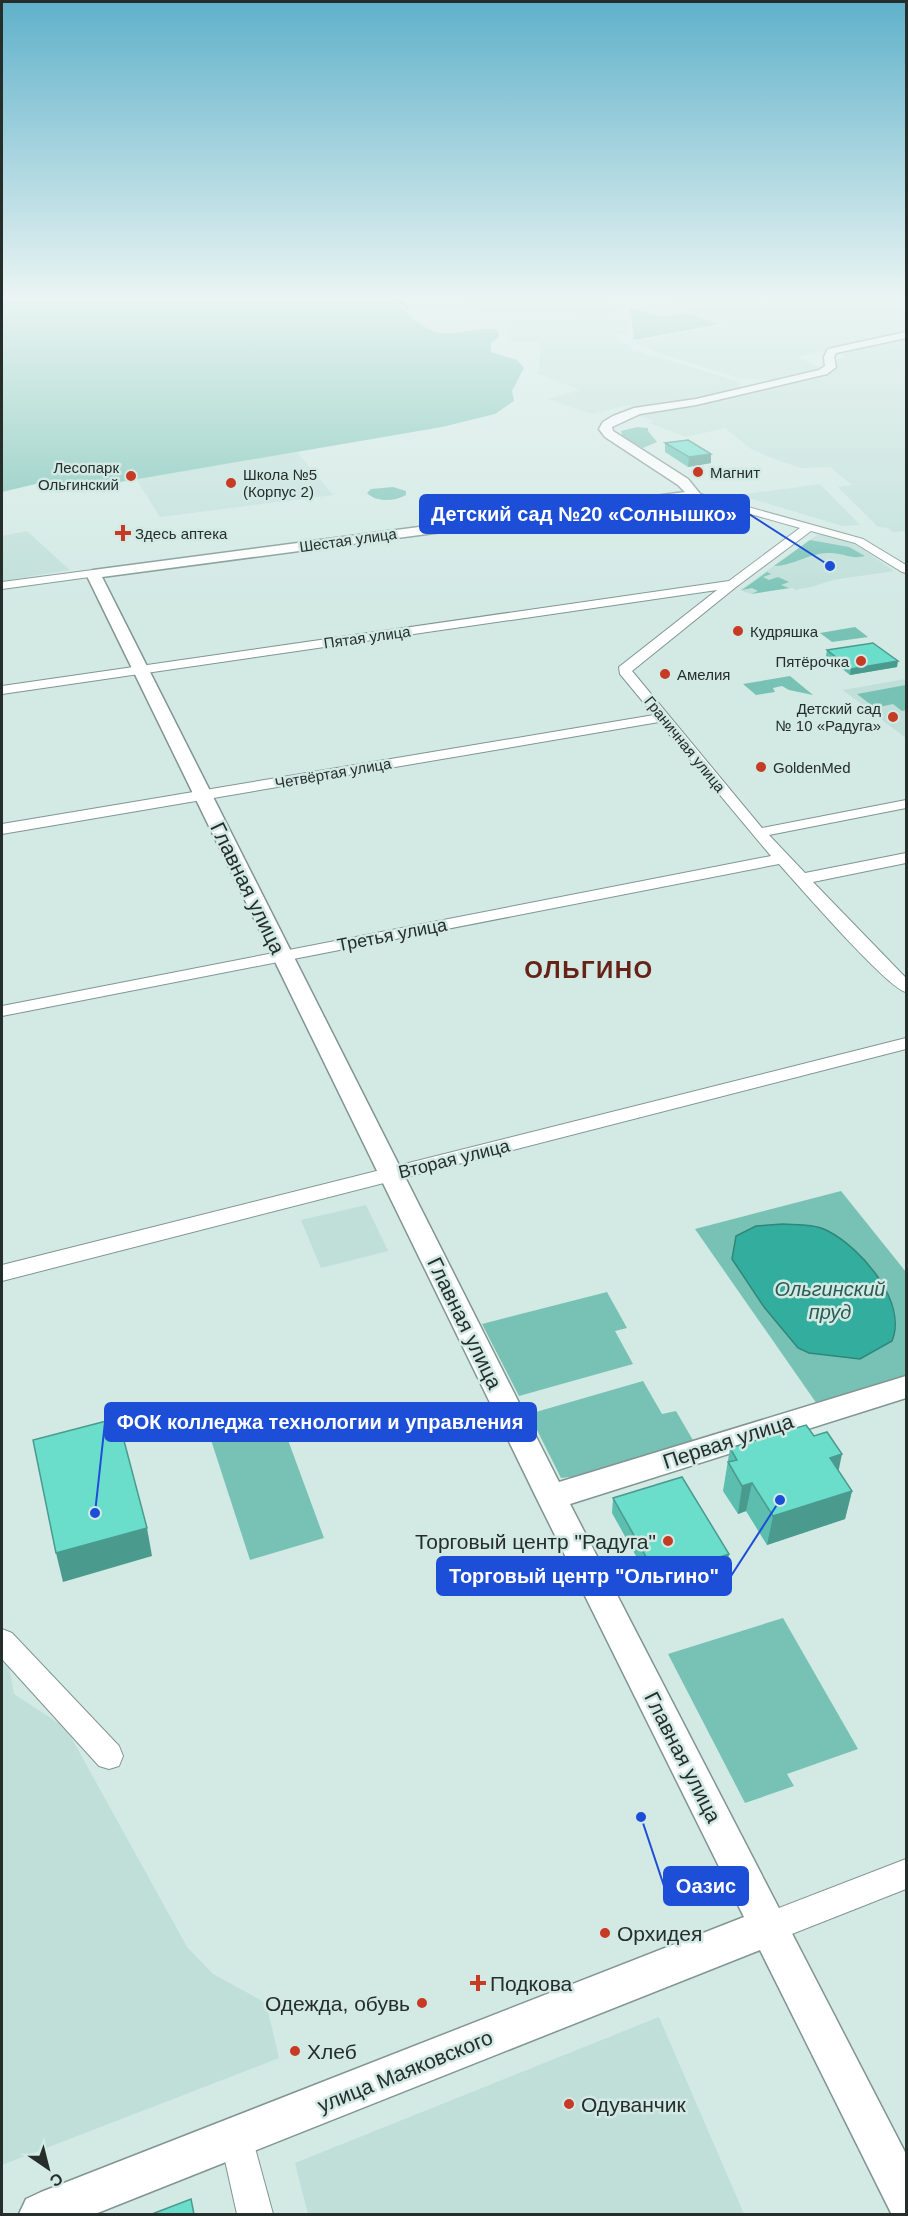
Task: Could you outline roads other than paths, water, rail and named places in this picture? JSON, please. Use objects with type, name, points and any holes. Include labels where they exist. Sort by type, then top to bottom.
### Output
[{"type":"street","points":[[697,402],[648,409],[617,418],[605,429],[609,434],[682,482],[694,495],[859,541],[906,570]]},
{"type":"street","name":"Шестая улица","points":[[2,586],[694,495]]},
{"type":"street","name":"Граничная улица","points":[[809,526],[626,667],[625,671],[758,833],[886,969],[906,987]]},
{"type":"street","name":"Главная улица","points":[[93,574],[551,1497],[906,2198]]},
{"type":"street","name":"Пятая улица","points":[[2,690],[732,584]]},
{"type":"street","name":"Четвёртая улица","points":[[2,829],[664,717]]},
{"type":"street","points":[[758,833],[906,804]]},
{"type":"street","points":[[801,879],[906,858]]},
{"type":"street","name":"Третья улица","points":[[2,1011],[782,859]]},
{"type":"street","name":"Вторая улица","points":[[2,1273],[906,1044]]},
{"type":"street","name":"Первая улица","points":[[551,1497],[906,1387]]},
{"type":"street","points":[[2,1641],[109,1756]]},
{"type":"street","points":[[769,1927],[906,1874]]},
{"type":"street","name":"улица Маяковского","points":[[41,2214],[769,1927]]},
{"type":"street","points":[[237,2138],[255,2214]]},
{"type":"water","name":"Ольгинский пруд","points":[[783,1224],[812,1226],[828,1231],[841,1239],[867,1263],[887,1294],[893,1310],[895,1326],[892,1341],[860,1359],[809,1353],[798,1348],[764,1307],[732,1259],[736,1236],[756,1226]]},
{"type":"place","name":"Магнит","points":[[698,472]]},
{"type":"place","name":"Лесопарк Ольгинский","points":[[131,476]]},
{"type":"place","name":"Школа №5 (Корпус 2)","points":[[231,483]]},
{"type":"place","name":"Здесь аптека","points":[[123,533]]},
{"type":"place","name":"Детский сад №20 «Солнышко»","points":[[830,566]]},
{"type":"place","name":"Кудряшка","points":[[738,631]]},
{"type":"place","name":"Пятёрочка","points":[[861,661]]},
{"type":"place","name":"Амелия","points":[[665,674]]},
{"type":"place","name":"Детский сад № 10 «Радуга»","points":[[893,717]]},
{"type":"place","name":"GoldenMed","points":[[761,767]]},
{"type":"place","name":"Торговый центр \"Ольгино\"","points":[[780,1500]]},
{"type":"place","name":"ФОК колледжа технологии и управления","points":[[95,1513]]},
{"type":"place","name":"Торговый центр \"Радуга\"","points":[[668,1541]]},
{"type":"place","name":"Оазис","points":[[641,1817]]},
{"type":"place","name":"Орхидея","points":[[605,1933]]},
{"type":"place","name":"Подкова","points":[[478,1983]]},
{"type":"place","name":"Одежда, обувь","points":[[422,2003]]},
{"type":"place","name":"Хлеб","points":[[295,2051]]},
{"type":"place","name":"Одуванчик","points":[[569,2104]]},
{"type":"district","name":"ОЛЬГИНО","points":[[589,969]]}]
